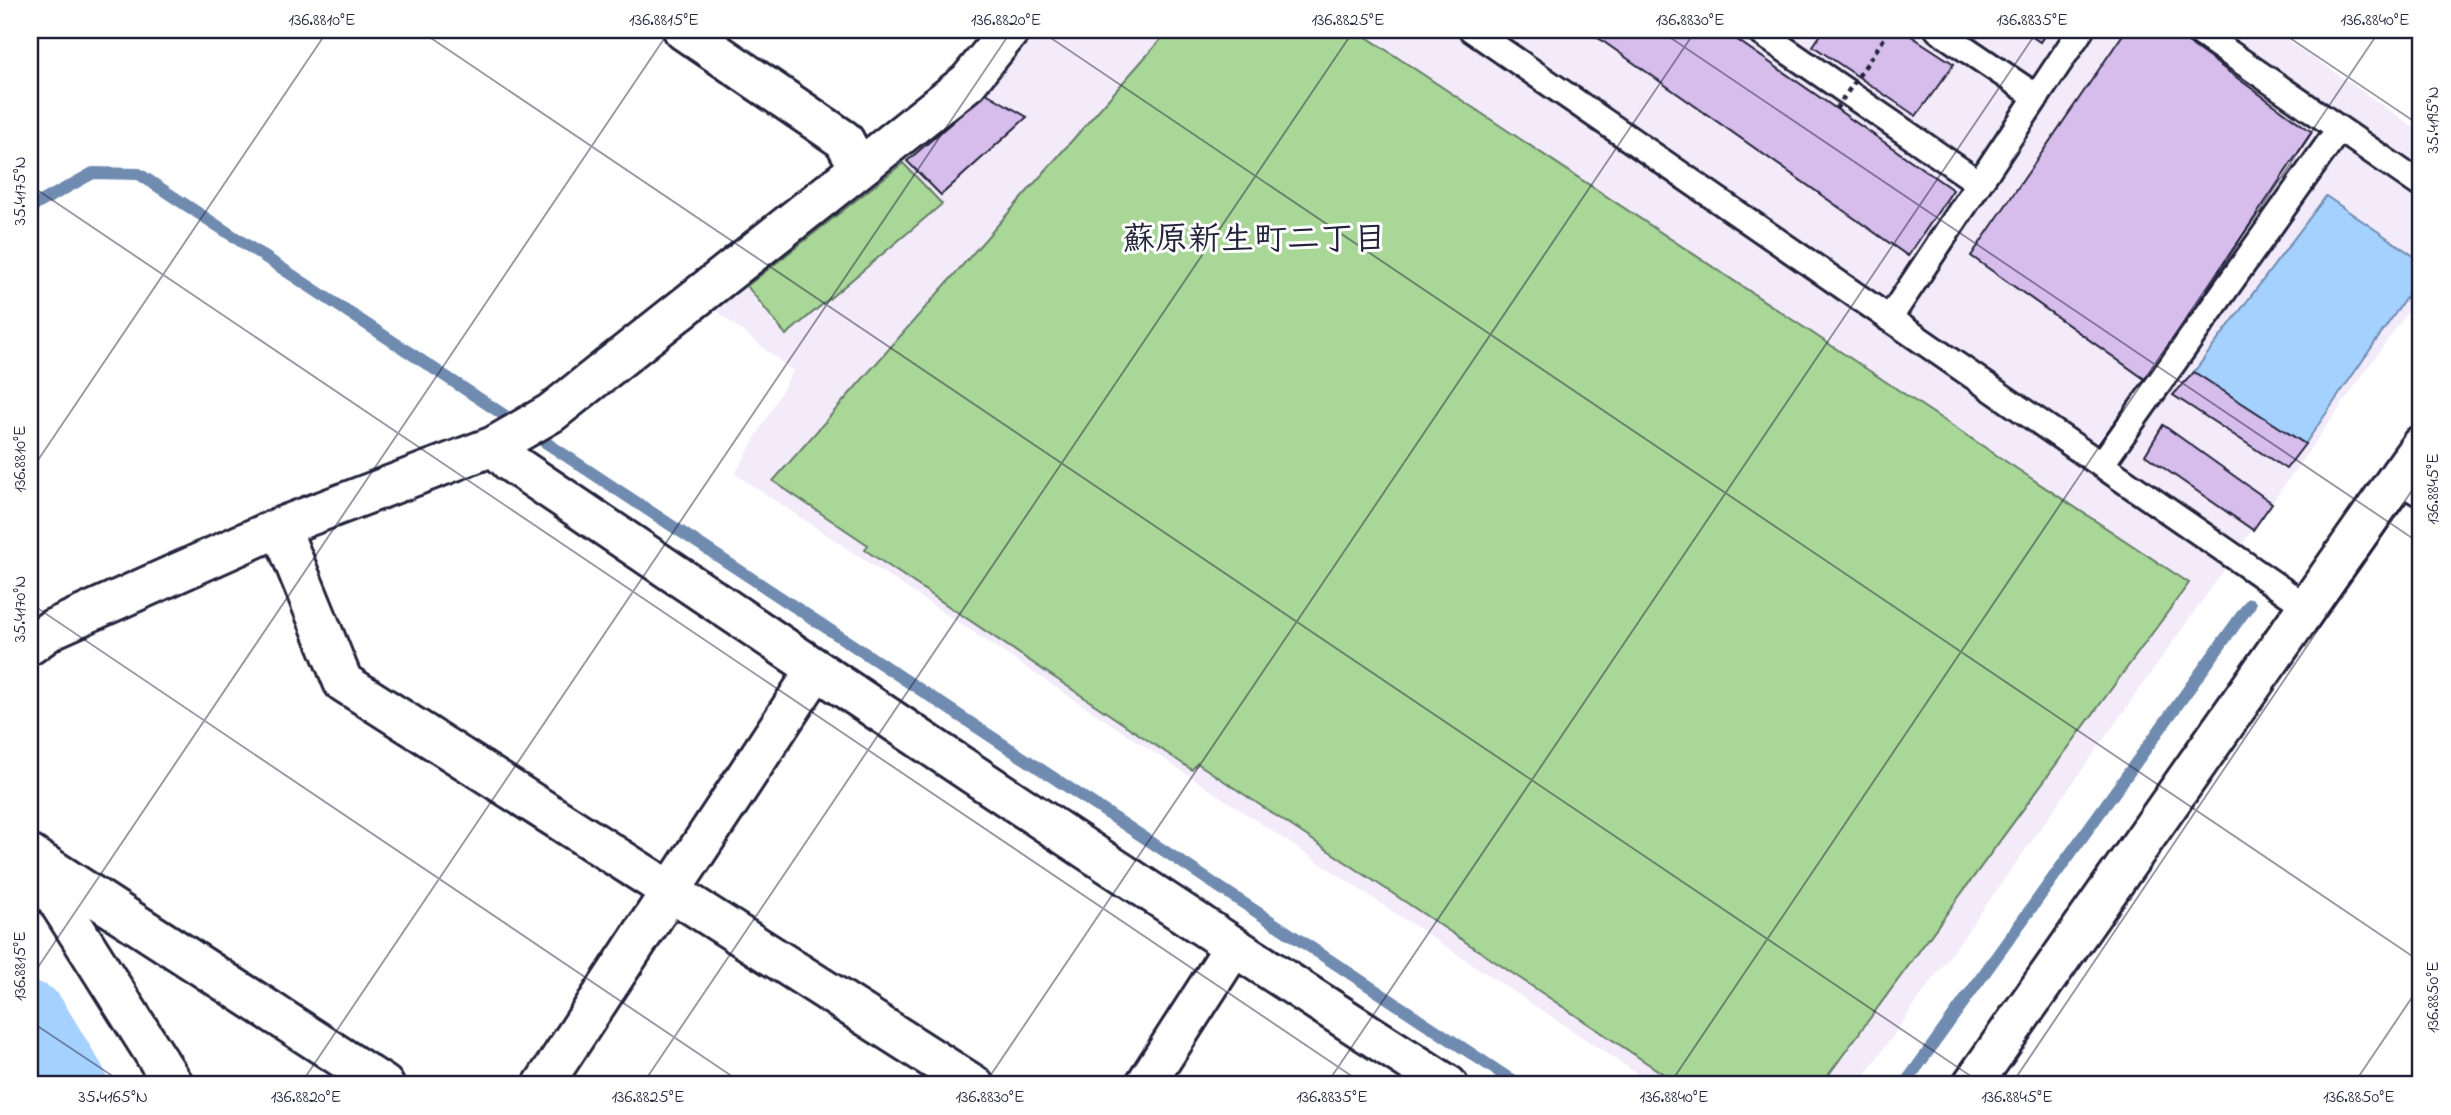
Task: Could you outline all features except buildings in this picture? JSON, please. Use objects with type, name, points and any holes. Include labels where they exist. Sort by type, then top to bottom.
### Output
[{"type":"street","points":[[683,30],[844,140],[859,168]]},
{"type":"street","points":[[30,645],[52,629],[280,527],[494,446],[551,413],[968,82],[1010,30]]},
{"type":"street","points":[[494,446],[509,463],[816,670],[1233,948],[1448,1085]]},
{"type":"street","points":[[1972,1085],[2307,607],[2415,468]]},
{"type":"street","points":[[280,527],[342,682],[974,1085]]},
{"type":"street","points":[[543,1085],[816,670]]},
{"type":"street","points":[[30,855],[174,1085]]},
{"type":"street","points":[[30,855],[384,1085]]},
{"type":"street","points":[[1145,1085],[1233,948]]},
{"type":"lane","points":[[1472,30],[2307,607]]},
{"type":"lane","points":[[1757,30],[1979,183]]},
{"type":"lane","points":[[1938,30],[2036,97]]},
{"type":"lane","points":[[1889,319],[2081,30]]},
{"type":"lane","points":[[2196,30],[2421,185]]},
{"type":"lane","points":[[2101,465],[2339,129]]},
{"type":"path","points":[[1836,108],[1890,30]]},
{"type":"shaded area","points":[[1030,30],[2274,30],[2421,132],[2421,293],[1858,1085],[1654,1085],[735,474],[793,371],[708,304],[1024,39]]},
{"type":"green space","points":[[1169,30],[1356,30],[2189,583],[1821,1085],[1680,1085],[1197,763],[1192,770],[865,550],[868,545],[773,481]]},
{"type":"green space","points":[[903,163],[942,204],[786,335],[747,286]]},
{"type":"water","points":[[2326,196],[2421,261],[2421,276],[2305,444],[2194,372]]},
{"type":"waterway","points":[[30,208],[93,173],[139,174],[1519,1085]]},
{"type":"waterway","points":[[1904,1085],[2250,604]]},
{"type":"waterway","points":[[30,1019],[70,1085]]},
{"type":"district","name":"蘇原新生町二丁目","points":[[1254,237]]}]
